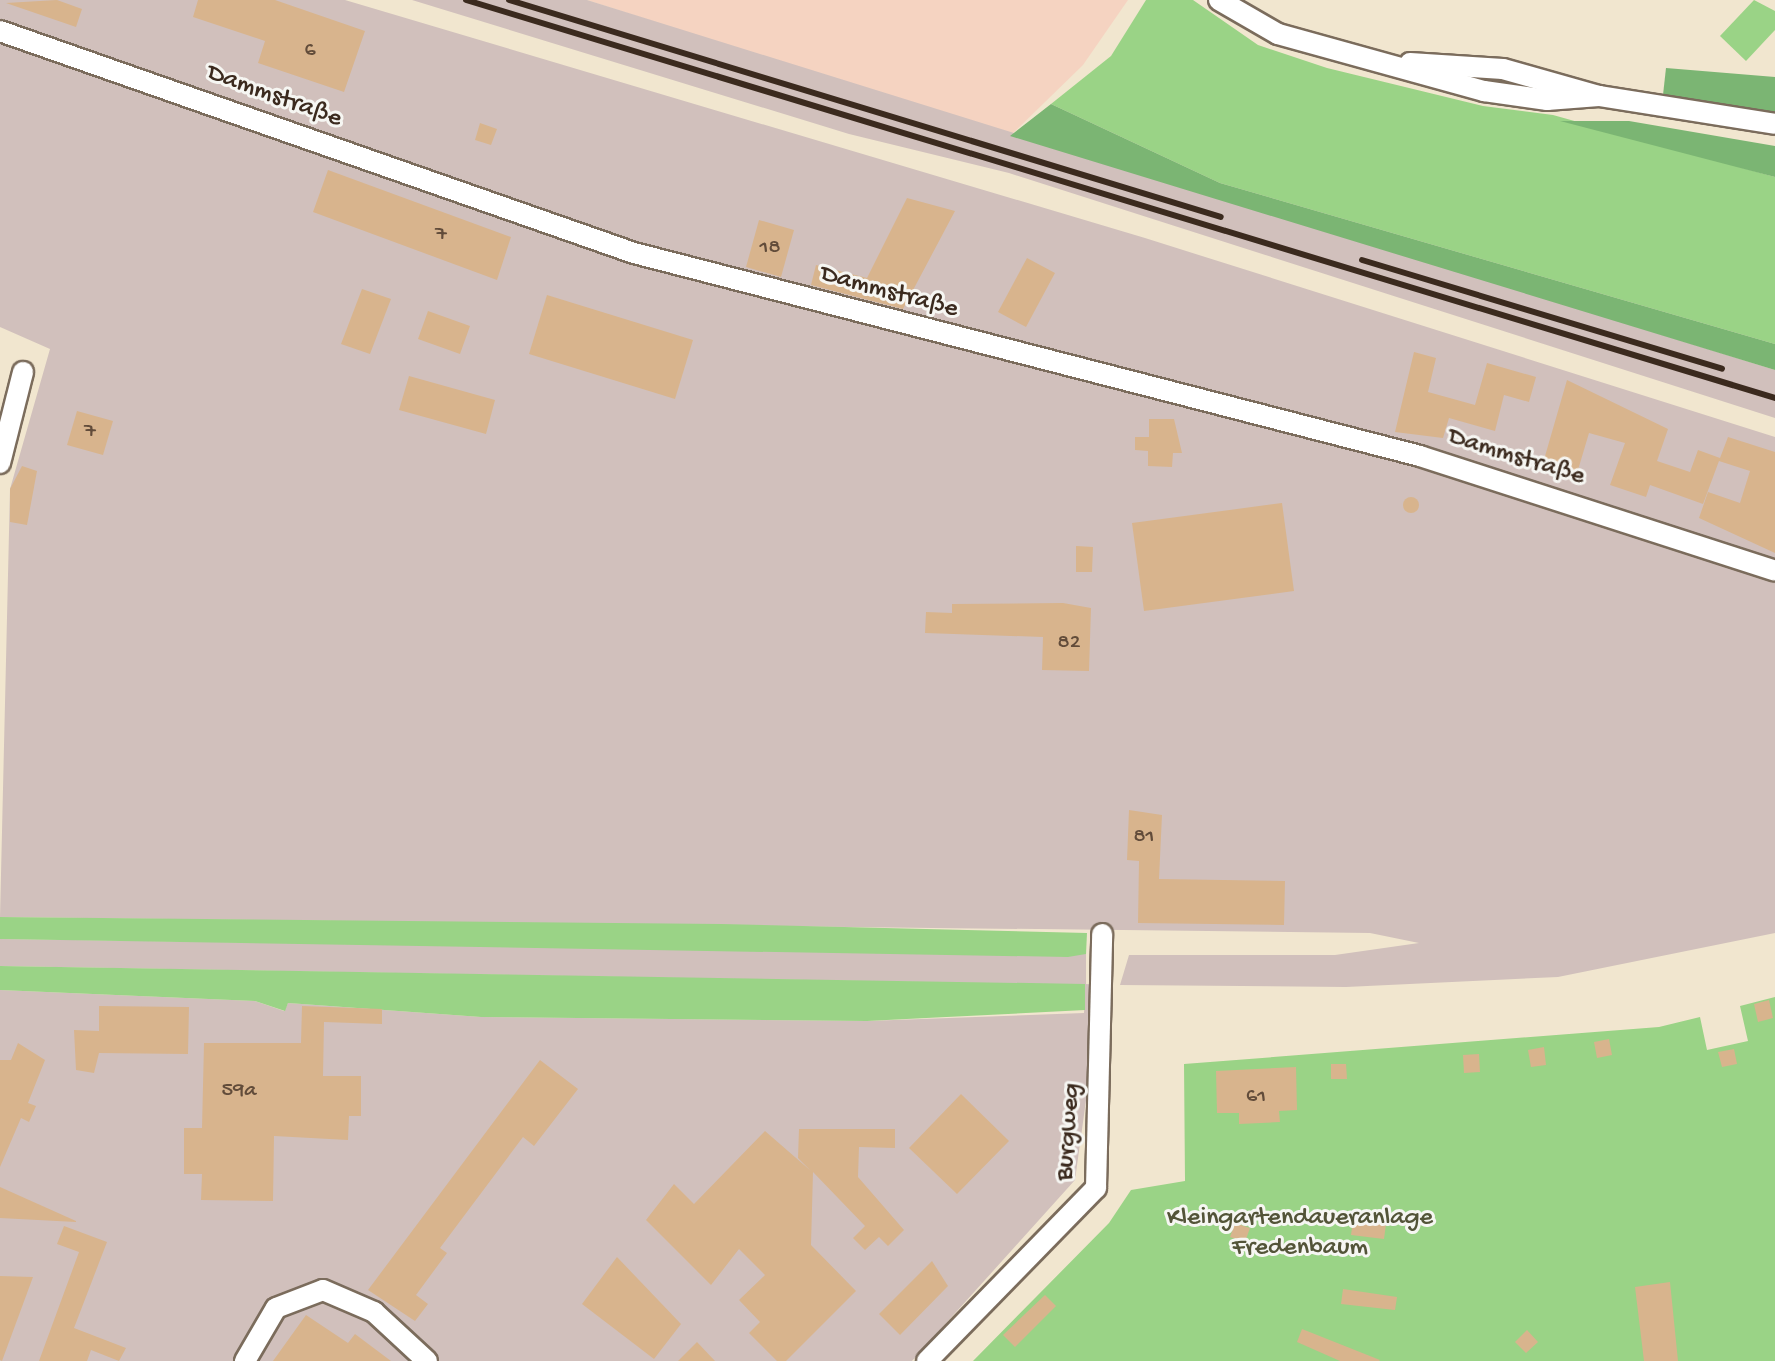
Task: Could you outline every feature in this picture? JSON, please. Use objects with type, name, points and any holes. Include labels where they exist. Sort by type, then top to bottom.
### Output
[{"type":"street","points":[[1219,0],[1278,34],[1400,63],[1503,69],[1599,96],[1775,124]]},
{"type":"street","name":"Dammstraße","points":[[0,31],[634,253],[1420,456],[1775,571]]},
{"type":"street","points":[[0,463],[23,372]]},
{"type":"street","name":"Burgweg","points":[[927,1361],[1096,1188],[1102,934]]},
{"type":"street","points":[[245,1361],[276,1308],[323,1290],[374,1312],[427,1361]]},
{"type":"shaded area","points":[[0,0],[345,0],[1145,238],[1775,437],[1775,933],[1558,977],[1346,987],[1120,985],[1129,955],[1335,955],[1419,943],[1370,933],[0,917],[10,489],[50,349],[0,327]]},
{"type":"shaded area","points":[[412,0],[587,0],[1775,370],[1775,418],[1009,173],[849,134]]},
{"type":"shaded area","points":[[587,0],[1128,0],[1083,65],[1010,136]]},
{"type":"shaded area","points":[[0,939],[1086,954],[1086,984],[1102,985],[1075,1180],[912,1361],[0,1361],[0,990],[255,1001],[284,1011],[288,1003],[481,1017],[867,1021],[1084,1013],[1085,985],[0,966]]},
{"type":"green space","points":[[1146,0],[1193,0],[1258,45],[1327,68],[1483,106],[1553,115],[1775,177],[1775,344],[1220,183],[1051,104],[1111,56]]},
{"type":"green space","points":[[1754,0],[1775,11],[1775,30],[1746,61],[1720,36]]},
{"type":"green space","points":[[1666,68],[1775,77],[1775,112],[1663,95]]},
{"type":"green space","points":[[1051,104],[1220,183],[1775,344],[1775,370],[1010,136]]},
{"type":"green space","points":[[1560,121],[1629,121],[1775,146],[1775,177]]},
{"type":"green space","points":[[0,917],[721,924],[1087,933],[1086,954],[1068,957],[0,939]]},
{"type":"green space","points":[[0,966],[1085,984],[1085,1010],[867,1021],[481,1017],[288,1003],[285,1011],[255,1001],[0,990]]},
{"type":"green space","name":"Kleingartendaueranlage Fredenbaum","points":[[1775,997],[1775,1361],[973,1361],[1109,1223],[1131,1190],[1185,1181],[1184,1064],[1659,1027],[1700,1017],[1707,1050],[1748,1041],[1740,1006]]},
{"type":"building","points":[[57,0],[82,9],[76,27],[6,3]]},
{"type":"building","points":[[198,0],[275,0],[365,31],[344,92],[258,63],[265,41],[193,17]]},
{"type":"building","points":[[480,123],[497,129],[491,145],[475,140]]},
{"type":"building","points":[[328,170],[511,237],[497,280],[313,212]]},
{"type":"building","points":[[907,198],[955,211],[903,309],[811,285],[816,265],[867,278]]},
{"type":"building","points":[[759,220],[794,230],[781,277],[746,267]]},
{"type":"building","points":[[1027,258],[1055,273],[1026,327],[998,312]]},
{"type":"building","points":[[362,289],[391,299],[370,354],[341,344]]},
{"type":"building","points":[[547,295],[693,340],[675,399],[529,354]]},
{"type":"building","points":[[428,311],[470,326],[460,354],[418,339]]},
{"type":"building","points":[[1414,352],[1436,358],[1428,392],[1475,405],[1487,363],[1536,377],[1529,402],[1504,395],[1495,431],[1449,418],[1443,438],[1395,432]]},
{"type":"building","points":[[409,376],[495,400],[486,434],[399,410]]},
{"type":"building","points":[[1567,380],[1668,429],[1657,461],[1690,472],[1698,450],[1720,458],[1728,437],[1775,452],[1775,553],[1699,518],[1708,492],[1740,503],[1750,471],[1719,461],[1703,504],[1650,485],[1646,497],[1610,485],[1625,443],[1589,433],[1575,480],[1541,470]]},
{"type":"building","points":[[77,411],[113,421],[103,455],[67,445]]},
{"type":"building","points":[[1149,419],[1174,419],[1182,453],[1173,453],[1172,467],[1148,466],[1148,451],[1135,450],[1135,437],[1149,437]]},
{"type":"building","points":[[22,466],[37,471],[27,525],[10,522],[10,489]]},
{"type":"building","points":[[1408,497],[1414,497],[1419,505],[1417,511],[1408,513],[1403,508],[1403,502]]},
{"type":"building","points":[[1282,503],[1294,591],[1144,611],[1132,523]]},
{"type":"building","points":[[1076,546],[1093,547],[1092,572],[1076,572]]},
{"type":"building","points":[[1063,603],[1091,608],[1089,671],[1042,670],[1043,637],[925,633],[926,612],[952,613],[952,604]]},
{"type":"building","points":[[1129,810],[1162,815],[1159,879],[1285,881],[1284,925],[1138,923],[1139,861],[1127,860]]},
{"type":"building","points":[[1769,1000],[1773,1018],[1758,1022],[1754,1004]]},
{"type":"building","points":[[99,1006],[189,1007],[188,1054],[99,1053],[94,1073],[76,1070],[74,1030],[99,1031]]},
{"type":"building","points":[[302,1006],[382,1009],[382,1024],[324,1022],[323,1076],[361,1076],[361,1116],[349,1116],[348,1140],[274,1136],[273,1201],[201,1200],[202,1174],[184,1174],[184,1128],[202,1128],[204,1043],[301,1043]]},
{"type":"building","points":[[1609,1039],[1612,1055],[1597,1058],[1594,1042]]},
{"type":"building","points":[[18,1043],[45,1060],[28,1103],[36,1106],[29,1122],[21,1118],[0,1167],[0,1060],[11,1060]]},
{"type":"building","points":[[1544,1047],[1546,1065],[1531,1067],[1528,1050]]},
{"type":"building","points":[[1734,1049],[1737,1064],[1722,1067],[1718,1052]]},
{"type":"building","points":[[1479,1054],[1480,1072],[1464,1073],[1463,1055]]},
{"type":"building","points":[[540,1060],[578,1089],[534,1146],[523,1137],[440,1248],[447,1253],[416,1295],[428,1304],[415,1321],[368,1290]]},
{"type":"building","points":[[1331,1064],[1346,1064],[1347,1079],[1331,1079]]},
{"type":"building","points":[[1296,1067],[1297,1110],[1279,1111],[1280,1122],[1239,1124],[1239,1113],[1217,1113],[1216,1071]]},
{"type":"building","points":[[961,1094],[1009,1141],[957,1194],[909,1148]]},
{"type":"building","points":[[799,1129],[895,1129],[895,1148],[859,1147],[858,1177],[904,1230],[888,1246],[879,1237],[865,1250],[853,1238],[865,1226],[813,1172],[811,1245],[856,1291],[786,1361],[777,1361],[749,1333],[760,1322],[739,1300],[765,1275],[739,1249],[711,1285],[646,1220],[674,1184],[694,1204],[765,1131],[811,1171],[798,1158]]},
{"type":"building","points":[[0,1187],[76,1221],[76,1222],[0,1218]]},
{"type":"building","points":[[1353,1220],[1386,1224],[1384,1239],[1351,1235]]},
{"type":"building","points":[[1235,1223],[1250,1228],[1245,1242],[1230,1237]]},
{"type":"building","points":[[64,1226],[107,1242],[74,1328],[126,1348],[119,1361],[91,1350],[87,1361],[39,1361],[79,1252],[57,1244]]},
{"type":"building","points":[[617,1257],[681,1324],[654,1359],[582,1304]]},
{"type":"building","points":[[932,1261],[948,1286],[900,1335],[879,1314]]},
{"type":"building","points":[[0,1276],[33,1277],[2,1361],[0,1360]]},
{"type":"building","points":[[1670,1282],[1678,1361],[1644,1361],[1635,1287]]},
{"type":"building","points":[[1343,1289],[1397,1297],[1395,1310],[1341,1304]]},
{"type":"building","points":[[1045,1295],[1056,1306],[1015,1347],[1003,1335]]},
{"type":"building","points":[[306,1315],[348,1343],[355,1334],[391,1361],[273,1361]]},
{"type":"building","points":[[1302,1329],[1380,1360],[1340,1361],[1297,1342]]},
{"type":"building","points":[[1527,1330],[1538,1342],[1526,1353],[1515,1342]]},
{"type":"building","points":[[697,1342],[715,1361],[678,1361]]},
{"type":"railway","points":[[466,0],[1775,398]]},
{"type":"railway","points":[[509,0],[1221,217]]},
{"type":"railway","points":[[1362,260],[1722,369]]}]
